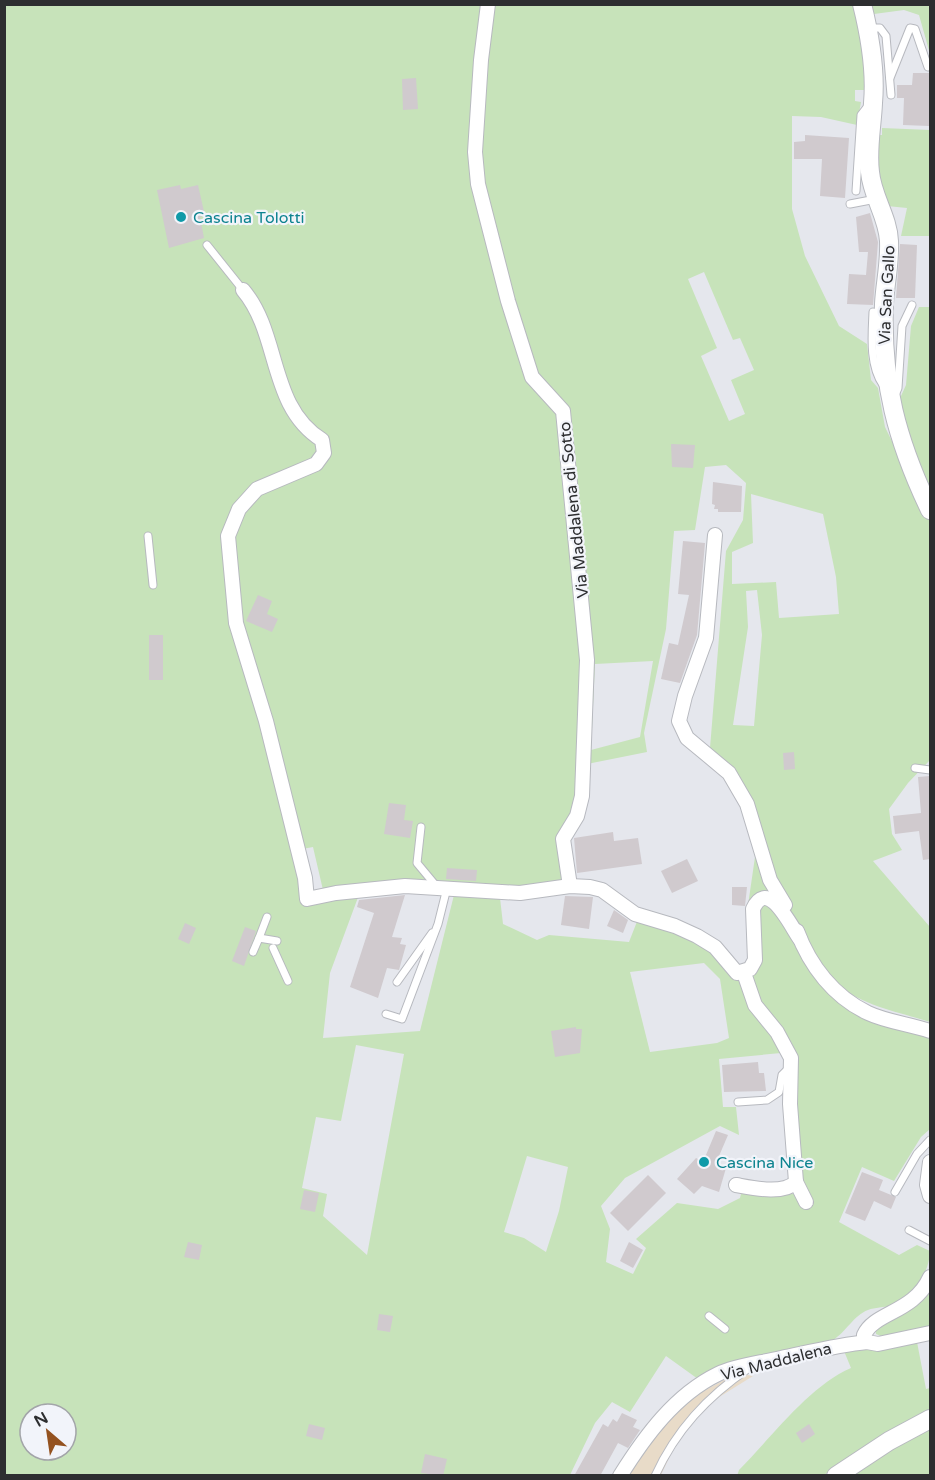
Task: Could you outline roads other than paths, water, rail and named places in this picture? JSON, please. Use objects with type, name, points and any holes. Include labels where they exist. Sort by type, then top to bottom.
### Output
[{"type":"street","name":"Via Maddalena di Sotto","points":[[488,4],[481,60],[475,152],[478,184],[508,301],[532,377],[563,411],[578,561],[587,660],[582,796],[577,816],[563,840],[570,886]]},
{"type":"street","name":"Via San Gallo","points":[[862,4],[868,28],[873,104],[869,171],[876,199],[886,222],[889,242],[889,273],[884,301],[883,343],[890,400],[912,470],[930,510]]},
{"type":"street","points":[[243,290],[252,300],[266,330],[281,389],[308,431],[322,440],[324,453],[316,464],[257,489],[239,509],[228,537],[236,623],[266,721],[304,878],[306,899],[378,887],[520,893],[570,886],[602,890],[635,914],[675,926],[697,936],[715,947],[737,973],[744,973],[750,969],[755,960],[753,909],[768,873]]},
{"type":"street","points":[[714,535],[706,638],[685,696],[679,721],[687,738],[729,773],[747,804],[768,873],[801,939]]},
{"type":"street","points":[[756,902],[763,898],[771,899],[801,939],[829,986],[845,1000],[869,1014],[930,1032]]},
{"type":"street","points":[[744,973],[755,1005],[777,1032],[791,1058],[789,1104],[795,1182],[806,1202]]},
{"type":"street","points":[[930,1162],[927,1185],[930,1197]]},
{"type":"street","points":[[736,1185],[781,1189],[790,1188],[795,1182]]},
{"type":"street","points":[[867,1342],[864,1335],[866,1330],[873,1323],[914,1300],[930,1277]]},
{"type":"street","name":"Via Maddalena","points":[[620,1476],[640,1444],[686,1395],[719,1374],[841,1344],[867,1342],[878,1344],[930,1333]]},
{"type":"street","points":[[836,1476],[880,1446],[930,1419]]},
{"type":"lane","points":[[868,28],[880,28],[885,32],[891,95]]},
{"type":"lane","points":[[890,78],[910,28],[915,29],[920,37],[928,67]]},
{"type":"lane","points":[[856,191],[861,115],[865,108],[873,104]]},
{"type":"lane","points":[[850,204],[876,199]]},
{"type":"lane","points":[[207,245],[243,290]]},
{"type":"lane","points":[[873,312],[872,338],[875,368],[877,378],[890,400],[898,388],[902,326],[912,305]]},
{"type":"lane","points":[[148,536],[153,585]]},
{"type":"lane","points":[[915,768],[930,770]]},
{"type":"lane","points":[[386,1014],[402,1019],[438,924],[442,888],[417,863],[422,827]]},
{"type":"lane","points":[[253,952],[267,917]]},
{"type":"lane","points":[[397,982],[438,924]]},
{"type":"lane","points":[[259,938],[277,940]]},
{"type":"lane","points":[[273,948],[288,981]]},
{"type":"lane","points":[[738,1102],[767,1100],[779,1092],[782,1075],[791,1066]]},
{"type":"lane","points":[[895,1192],[917,1154],[930,1140]]},
{"type":"lane","points":[[909,1230],[930,1241]]},
{"type":"lane","points":[[709,1316],[725,1329]]},
{"type":"lane","points":[[655,1476],[666,1452],[693,1414],[726,1384],[753,1365]]},
{"type":"place","name":"Cascina Tolotti","points":[[181,217]]},
{"type":"place","name":"Cascina Nice","points":[[704,1162]]}]
